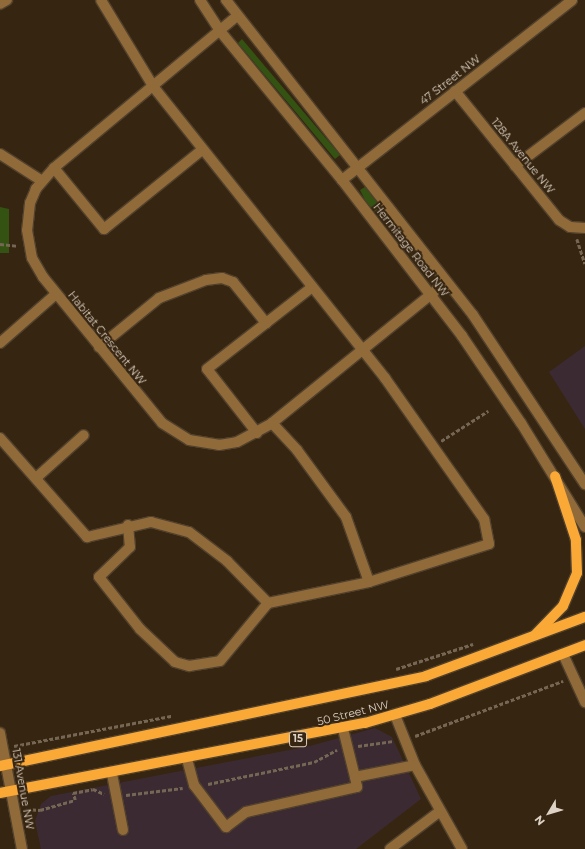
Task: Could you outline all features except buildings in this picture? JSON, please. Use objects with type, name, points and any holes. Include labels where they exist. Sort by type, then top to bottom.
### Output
[{"type":"main road","points":[[528,640],[563,606],[577,573],[576,540],[555,476]]},
{"type":"main road","name":"50 Street NW","points":[[3,765],[376,688],[426,676],[528,640],[585,617]]},
{"type":"main road","name":"50 Street NW","points":[[0,793],[112,774],[343,729],[395,715],[585,645]]},
{"type":"street","points":[[0,4],[7,0]]},
{"type":"street","points":[[101,0],[153,86],[360,352],[385,378],[484,519],[489,544],[368,582],[268,603],[220,661],[190,666],[174,662],[140,629],[99,577],[130,547],[128,525]]},
{"type":"street","name":"Hermitage Road NW","points":[[200,0],[220,31],[342,180],[431,294],[555,476],[585,528]]},
{"type":"street","name":"Hermitage Road NW","points":[[226,0],[499,352],[585,484]]},
{"type":"street","name":"47 Street NW","points":[[342,180],[572,0]]},
{"type":"street","name":"Habitat Crescent NW","points":[[237,16],[54,168],[42,181],[30,203],[28,247],[37,268],[56,294],[153,415],[178,434],[203,444],[219,445],[257,433],[272,423],[446,282]]},
{"type":"street","name":"128A Avenue NW","points":[[455,91],[559,220],[580,228]]},
{"type":"street","points":[[516,166],[585,113]]},
{"type":"street","points":[[54,168],[104,229],[202,150]]},
{"type":"street","points":[[0,154],[42,181]]},
{"type":"street","points":[[99,347],[160,298],[206,280],[222,278],[233,282],[266,323]]},
{"type":"street","points":[[257,433],[207,369],[311,288]]},
{"type":"street","points":[[0,343],[56,294]]},
{"type":"street","points":[[272,423],[297,450],[346,517],[368,582]]},
{"type":"street","points":[[36,478],[84,435]]},
{"type":"street","points":[[0,438],[87,537],[128,525],[151,522],[189,532],[227,561],[268,603]]},
{"type":"street","points":[[563,654],[585,702]]},
{"type":"street","points":[[395,715],[415,765],[462,849]]},
{"type":"street","points":[[187,759],[195,787],[226,827],[246,812],[357,787],[343,729]]},
{"type":"street","name":"131 Avenue NW","points":[[0,733],[3,747],[3,765],[11,791],[22,849]]},
{"type":"street","points":[[355,777],[415,765]]},
{"type":"street","points":[[112,774],[123,830]]},
{"type":"street","points":[[390,849],[440,811]]},
{"type":"path","points":[[580,228],[585,264]]},
{"type":"path","points":[[0,244],[28,247]]},
{"type":"path","points":[[432,446],[488,411]]},
{"type":"path","points":[[392,670],[480,642]]},
{"type":"path","points":[[14,812],[40,810],[75,800],[74,793],[93,789],[100,790],[106,798],[195,787],[314,762],[348,748],[404,739],[573,677]]},
{"type":"path","points":[[3,747],[174,716]]},
{"type":"shaded area","points":[[585,346],[585,429],[549,372]]},
{"type":"shaded area","points":[[375,728],[392,737],[421,799],[356,849],[41,849],[35,821],[41,804],[51,796],[310,746]]},
{"type":"green space","points":[[242,39],[340,155],[335,159],[238,43]]},
{"type":"green space","points":[[365,187],[423,261],[428,277],[365,200],[360,190]]},
{"type":"green space","points":[[0,207],[9,209],[9,253],[0,253]]}]
